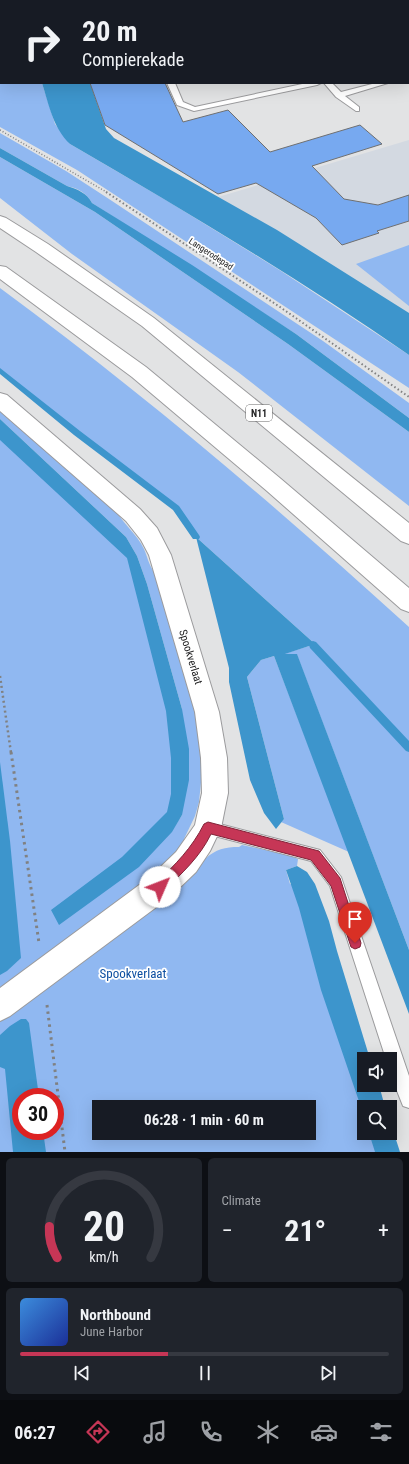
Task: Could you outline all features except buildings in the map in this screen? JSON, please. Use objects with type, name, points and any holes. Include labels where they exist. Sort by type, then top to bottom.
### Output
[{"type":"main road","name":"N11","points":[[0,221],[42,248],[148,322],[409,535]]},
{"type":"main road","points":[[0,271],[139,372],[274,485],[409,602]]},
{"type":"main road","name":"Spookverlaat","points":[[0,400],[133,515],[149,534],[160,555],[207,712],[214,758],[215,793],[208,828],[201,842],[186,862],[160,887],[0,1006]]},
{"type":"lane","points":[[171,84],[180,104],[194,109],[312,84]]},
{"type":"lane","points":[[329,84],[339,95],[356,109]]},
{"type":"lane","points":[[339,95],[380,84]]},
{"type":"lane","points":[[208,828],[315,855],[336,882],[375,1003],[409,1100]]},
{"type":"path","name":"Langerodepad","points":[[0,130],[92,183],[280,308],[409,397]]},
{"type":"path","points":[[0,676],[43,975],[65,1152]]},
{"type":"shaded area","points":[[42,84],[90,84],[106,129],[114,138],[277,230],[409,313],[409,355],[326,299],[199,220],[70,144],[59,131],[49,108]]},
{"type":"shaded area","points":[[409,140],[409,332],[198,203]]},
{"type":"shaded area","points":[[0,148],[67,186],[81,192],[92,203],[192,265],[296,334],[409,418],[409,432],[288,344],[95,212],[0,157]]},
{"type":"shaded area","points":[[0,419],[126,537],[137,556],[147,584],[182,709],[189,749],[189,780],[182,815],[172,832],[139,867],[59,925],[51,910],[122,857],[167,812],[171,794],[171,758],[166,711],[127,558],[0,440]]},
{"type":"shaded area","points":[[196,537],[315,644],[285,654],[297,654],[409,950],[409,1014],[274,656],[261,660],[247,677],[284,819],[276,829],[264,813],[250,780],[229,682],[229,668]]},
{"type":"shaded area","points":[[0,762],[10,841],[21,958],[7,971],[0,975]]},
{"type":"shaded area","points":[[297,866],[307,872],[315,884],[329,921],[368,1052],[357,1052],[357,1092],[381,1092],[383,1100],[359,1100],[321,990],[299,908],[286,870]]},
{"type":"shaded area","points":[[21,1019],[26,1019],[29,1023],[38,1088],[12,1088],[12,1140],[44,1140],[46,1152],[13,1152],[5,1069],[0,1067],[0,1035]]},
{"type":"shaded area","points":[[371,1140],[396,1140],[400,1152],[375,1152]]},
{"type":"green space","points":[[0,84],[42,84],[55,124],[70,144],[169,202],[281,271],[409,355],[409,388],[77,170],[0,127]]},
{"type":"green space","points":[[0,133],[66,171],[323,341],[409,403],[409,418],[296,334],[92,203],[87,196],[81,192],[67,186],[0,148]]},
{"type":"green space","points":[[0,157],[95,212],[288,344],[409,432],[409,506],[238,372],[72,254],[0,198]]},
{"type":"green space","points":[[409,245],[409,306],[356,264]]},
{"type":"green space","points":[[0,288],[106,369],[209,452],[260,495],[409,627],[409,950],[297,655],[284,654],[315,644],[196,537],[176,508],[77,433],[0,370]]},
{"type":"green space","name":"Spookverlaat","points":[[0,406],[115,509],[141,544],[151,568],[159,576],[198,714],[202,773],[199,802],[195,816],[184,839],[205,859],[221,849],[239,847],[242,845],[288,855],[298,859],[297,866],[286,870],[290,884],[306,887],[357,1080],[357,1092],[360,1092],[362,1100],[357,1100],[357,1140],[379,1140],[382,1152],[0,1152],[0,431],[130,558],[172,708],[173,829],[182,815],[182,709],[147,584],[137,556],[126,537],[0,419]]},
{"type":"green space","points":[[274,656],[349,852],[281,822],[284,819],[247,677],[261,660]]},
{"type":"waterway","points":[[0,370],[77,433],[176,508],[196,537]]},
{"type":"waterway","points":[[313,645],[409,748]]},
{"type":"route","points":[[160,887],[186,862],[201,842],[208,828],[315,855],[336,882],[355,943]]}]
